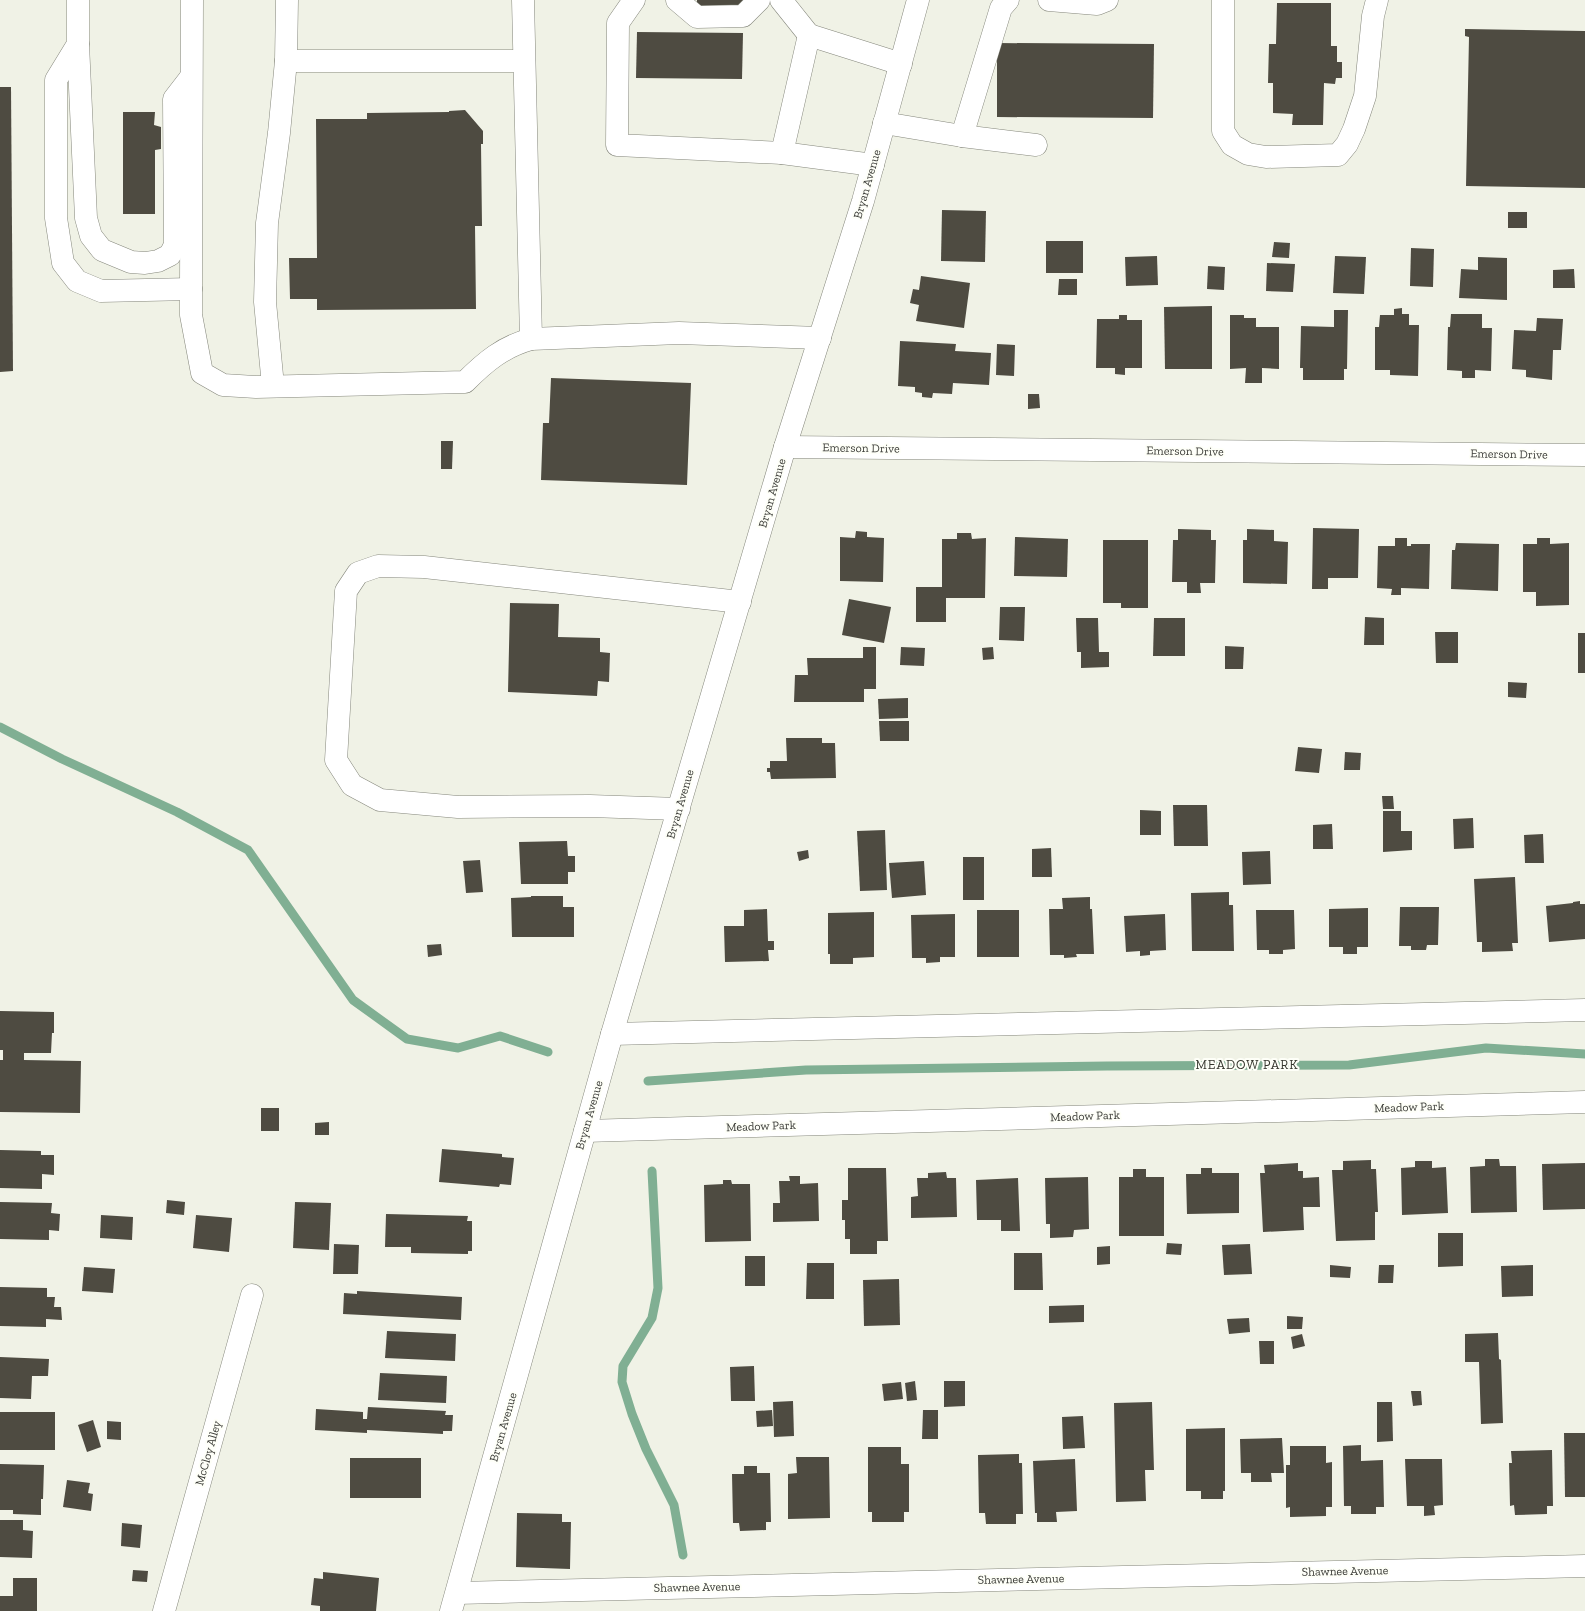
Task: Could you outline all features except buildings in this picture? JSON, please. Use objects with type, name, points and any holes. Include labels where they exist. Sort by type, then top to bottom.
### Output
[{"type":"street","points":[[78,0],[78,44],[86,218],[91,236],[102,250],[131,262],[145,263],[158,261],[170,255],[176,245],[174,99],[191,77]]},
{"type":"street","points":[[192,0],[190,288],[191,315],[202,373],[223,384],[256,387],[465,382],[485,363],[501,351],[514,344],[531,339],[679,333],[820,338]]},
{"type":"street","points":[[273,386],[265,302],[267,223],[279,133],[286,61],[287,0]]},
{"type":"street","points":[[523,0],[531,339]]},
{"type":"street","points":[[634,0],[618,23],[618,145],[782,153],[872,165]]},
{"type":"street","points":[[677,0],[697,17],[743,16],[759,0]]},
{"type":"street","points":[[781,0],[809,35],[901,64]]},
{"type":"street","name":"Bryan Avenue","points":[[454,1602],[612,1034],[785,447],[863,201],[918,0]]},
{"type":"street","points":[[962,136],[1001,8],[1008,0]]},
{"type":"street","points":[[1049,0],[1097,4],[1107,0]]},
{"type":"street","points":[[1223,0],[1223,131],[1232,145],[1248,154],[1266,156],[1338,155],[1347,144],[1354,129],[1365,96],[1373,16],[1377,0]]},
{"type":"street","points":[[782,153],[809,35]]},
{"type":"street","points":[[78,44],[56,80],[56,218],[64,263],[77,281],[101,291],[190,288]]},
{"type":"street","points":[[286,61],[524,61]]},
{"type":"street","points":[[884,123],[962,136],[1036,144]]},
{"type":"street","name":"Emerson Drive","points":[[785,447],[1585,455]]},
{"type":"street","points":[[678,809],[590,806],[458,807],[380,800],[352,785],[336,760],[346,590],[358,573],[378,566],[424,567],[740,602]]},
{"type":"street","points":[[612,1034],[1585,1010]]},
{"type":"street","name":"Meadow Park","points":[[585,1131],[1585,1102]]},
{"type":"street","name":"McCloy Alley","points":[[164,1611],[252,1295]]},
{"type":"street","name":"Shawnee Avenue","points":[[454,1602],[1585,1566]]},
{"type":"waterway","points":[[0,727],[62,759],[177,812],[248,850],[353,1000],[407,1039],[458,1048],[500,1036],[548,1052]]},
{"type":"waterway","points":[[648,1081],[806,1070],[1107,1066],[1349,1065],[1486,1048],[1585,1054]]},
{"type":"waterway","points":[[652,1171],[658,1288],[652,1318],[623,1366],[622,1382],[632,1414],[646,1449],[674,1505],[683,1555]]},
{"type":"district","name":"MEADOW PARK","points":[[1247,1064]]}]
